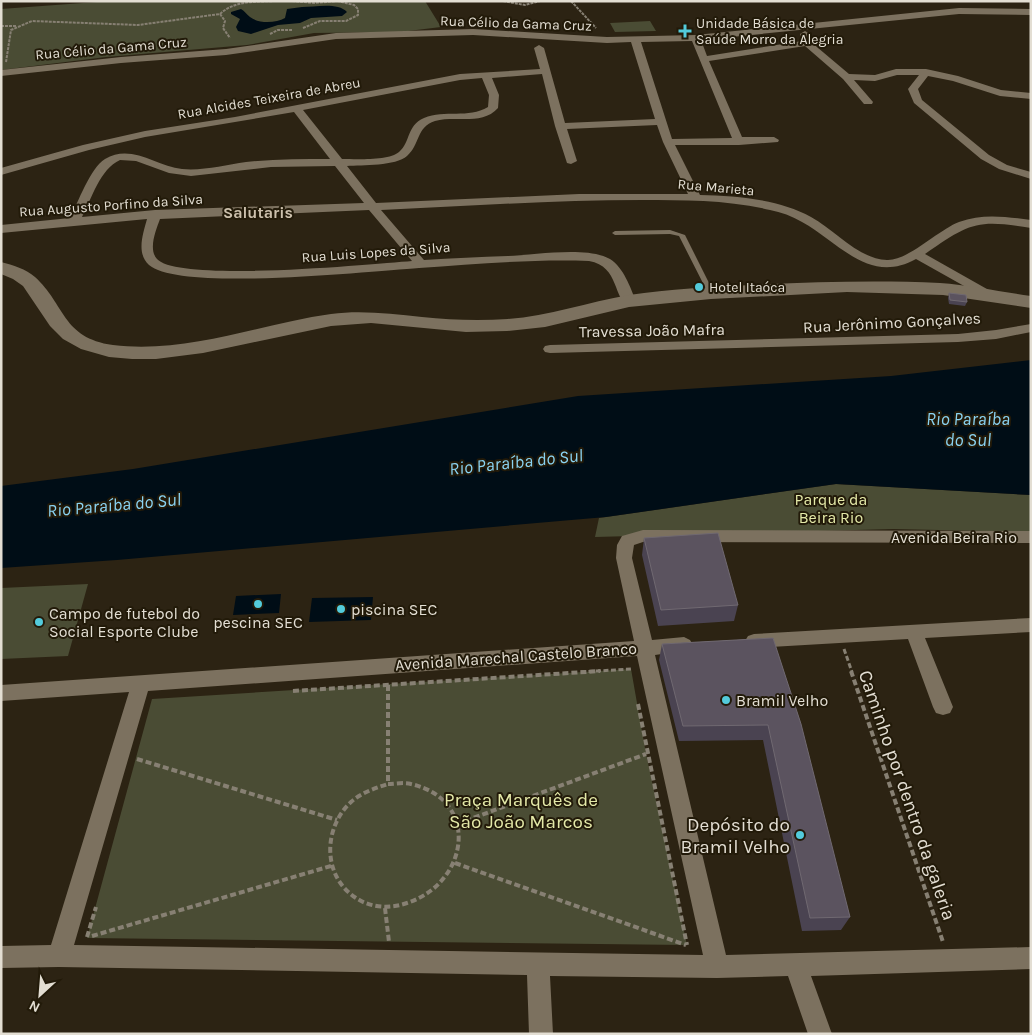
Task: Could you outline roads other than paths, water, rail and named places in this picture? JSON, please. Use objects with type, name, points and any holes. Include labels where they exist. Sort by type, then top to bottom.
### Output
[{"type":"main road","points":[[1,267],[23,277],[32,285],[54,318],[70,335],[102,349],[136,353],[178,351],[350,318],[371,317],[421,324],[507,325],[545,321],[629,301],[711,293],[881,286],[943,289],[1031,302]]},
{"type":"street","name":"Rua Célio da Gama Cruz","points":[[4,72],[226,52],[336,36],[473,32],[606,40],[696,38],[959,11],[1031,12]]},
{"type":"street","points":[[811,26],[804,36],[807,42],[846,77],[868,102]]},
{"type":"street","points":[[696,38],[703,59],[739,142]]},
{"type":"street","points":[[635,39],[668,142],[696,198]]},
{"type":"street","points":[[703,59],[807,42]]},
{"type":"street","points":[[539,48],[571,161]]},
{"type":"street","name":"Rua Alcides Teixeira de Abreu","points":[[1,172],[114,140],[297,109],[425,82],[484,74],[546,71]]},
{"type":"street","points":[[846,77],[865,78],[904,71],[926,72],[963,80],[992,91],[1010,95],[1031,96]]},
{"type":"street","points":[[926,72],[913,89],[918,100],[985,157],[1003,167],[1031,176]]},
{"type":"street","points":[[75,220],[101,168],[108,161],[114,159],[131,157],[172,170],[194,173],[254,164],[338,162],[397,158],[405,155],[409,150],[414,131],[424,121],[432,118],[468,118],[488,113],[493,108],[495,102],[494,95],[484,74]]},
{"type":"street","points":[[297,109],[372,206],[421,264]]},
{"type":"street","points":[[560,126],[662,122]]},
{"type":"street","points":[[668,142],[774,140]]},
{"type":"street","name":"Rua Marieta","points":[[372,206],[598,198],[696,198],[752,204],[794,214],[822,228],[860,256],[888,264],[898,262],[946,233],[973,221],[987,220],[1031,224]]},
{"type":"street","name":"Rua Augusto Porfino da Silva","points":[[1,229],[75,220],[155,214],[372,206]]},
{"type":"street","name":"Rua Luis Lopes da Silva","points":[[155,214],[148,240],[148,253],[155,265],[177,272],[293,273],[421,264],[595,257],[611,265],[616,270],[629,301]]},
{"type":"street","points":[[915,253],[989,296]]},
{"type":"street","name":"Rua Jerônimo Gonçalves","points":[[755,346],[958,336],[1000,333],[1031,328]]},
{"type":"street","name":"Travessa João Mafra","points":[[550,349],[755,346]]},
{"type":"street","name":"Avenida Beira Rio","points":[[643,647],[624,558],[625,545],[628,540],[643,536],[1031,537]]},
{"type":"street","points":[[741,642],[1031,625]]},
{"type":"street","points":[[914,632],[943,707]]},
{"type":"street","name":"Avenida Marechal Castelo Branco","points":[[1,693],[702,644]]},
{"type":"street","points":[[643,647],[717,967]]},
{"type":"street","points":[[59,956],[142,683]]},
{"type":"street","points":[[1,957],[59,956],[717,967],[1031,958]]},
{"type":"street","points":[[538,965],[541,1034]]},
{"type":"street","points":[[796,966],[820,1034]]},
{"type":"lane","points":[[615,233],[670,232],[682,235],[711,293]]},
{"type":"water","points":[[332,6],[347,12],[342,16],[311,18],[300,23],[278,25],[251,34],[238,31],[236,27],[240,19],[231,14],[231,12],[241,9],[254,19],[272,22],[285,18],[287,9]]},
{"type":"water","name":"Rio Paraíba do Sul","points":[[1031,360],[1031,495],[836,484],[606,517],[117,560],[1,568],[1,486],[133,469],[578,396],[891,376]]},
{"type":"water","name":"pescina SEC","points":[[281,594],[279,613],[233,615],[236,596]]},
{"type":"water","name":"piscina SEC","points":[[373,597],[371,620],[309,622],[312,598]]},
{"type":"place","name":"Unidade Básica de Saúde Morro da Alegria","points":[[685,31]]},
{"type":"place","name":"Hotel Itaóca","points":[[699,287]]},
{"type":"place","name":"pescina SEC","points":[[258,604]]},
{"type":"place","name":"piscina SEC","points":[[341,609]]},
{"type":"place","name":"Campo de futebol do Social Esporte Clube","points":[[39,622]]},
{"type":"place","name":"Bramil Velho","points":[[726,700]]},
{"type":"place","name":"Depósito do Bramil Velho","points":[[800,835]]},
{"type":"district","name":"Salutaris","points":[[258,212]]},
{"type":"park label","name":"Parque da Beira Rio","points":[[831,508]]},
{"type":"park label","name":"Praça Marquês de São João Marcos","points":[[521,810]]}]
